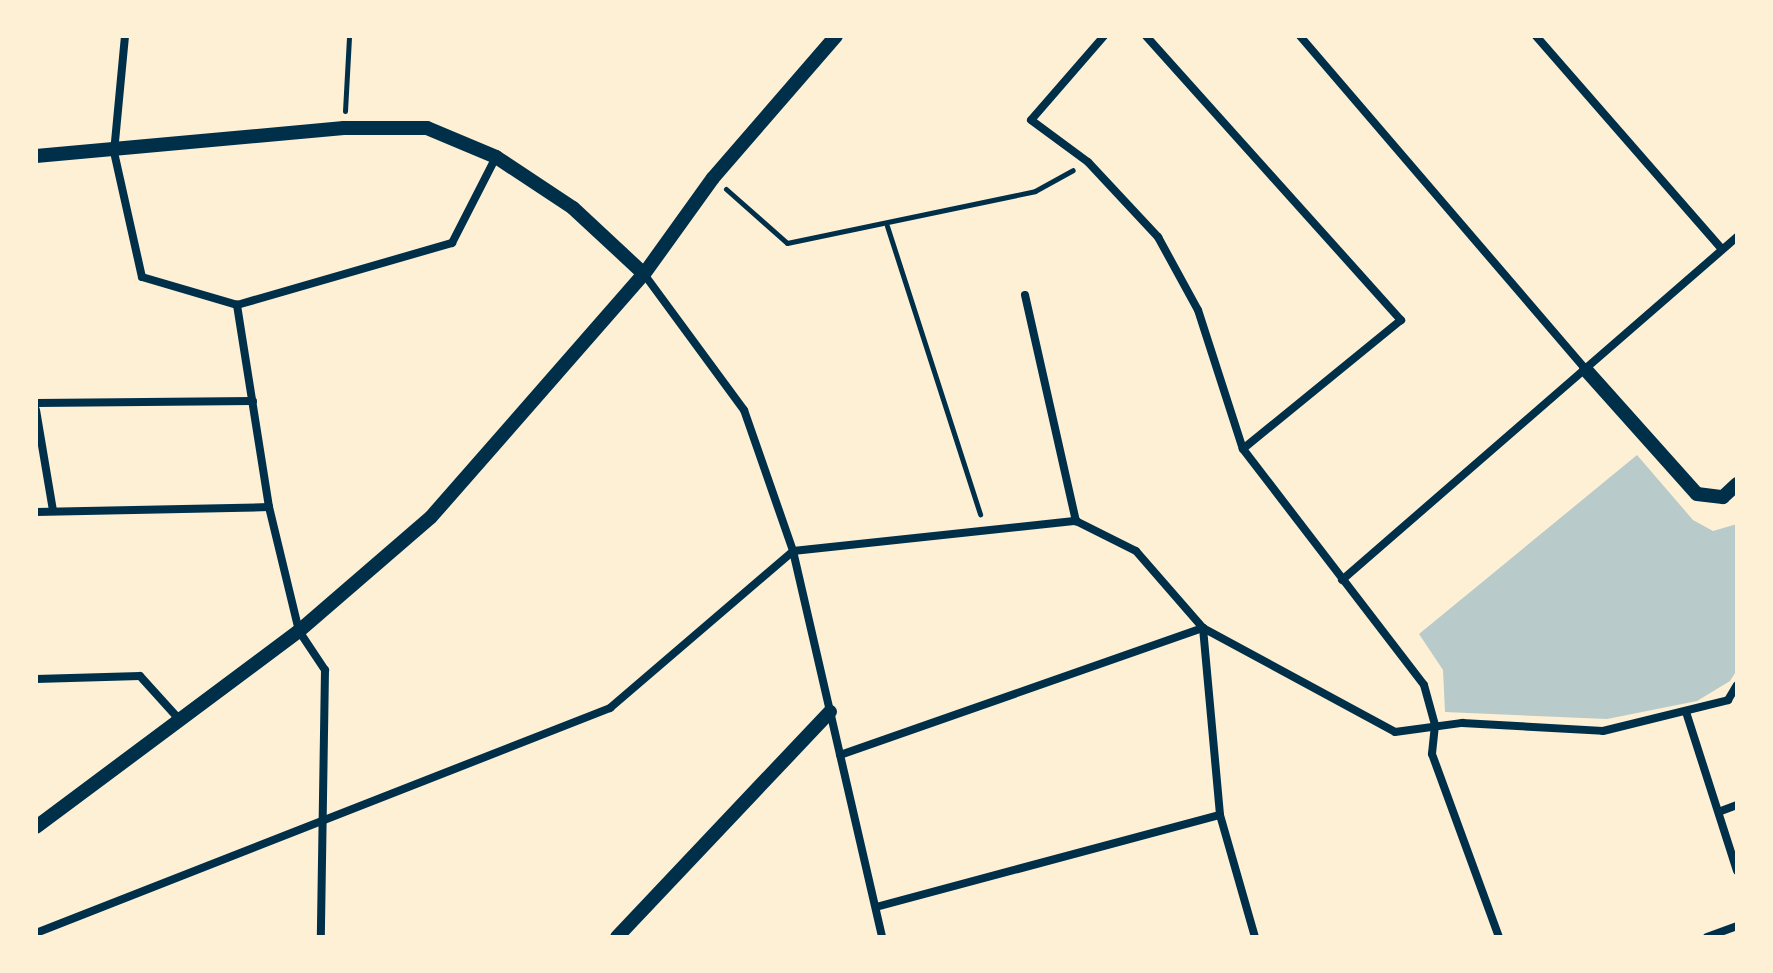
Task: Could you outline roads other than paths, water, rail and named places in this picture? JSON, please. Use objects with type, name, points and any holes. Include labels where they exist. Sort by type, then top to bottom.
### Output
[{"type":"street","points":[[125,36],[114,152],[142,277],[237,305],[452,243],[496,157]]},
{"type":"street","points":[[36,827],[178,718],[299,631],[431,517],[644,274],[713,178],[836,36]]},
{"type":"street","points":[[1104,36],[1031,120],[1088,162],[1158,237],[1181,276],[1243,449],[1424,685],[1435,725],[1432,754],[1499,937]]},
{"type":"street","points":[[1146,36],[1401,320],[1243,449]]},
{"type":"street","points":[[1300,36],[1586,370],[1697,494],[1723,497],[1737,484]]},
{"type":"street","points":[[1536,36],[1721,248]]},
{"type":"street","points":[[36,156],[114,152],[344,128],[427,128],[496,157],[573,208],[644,274],[744,410],[793,551],[882,937]]},
{"type":"street","points":[[1342,580],[1737,237]]},
{"type":"street","points":[[1025,295],[1076,521]]},
{"type":"street","points":[[237,305],[269,507],[299,631],[325,670],[319,818],[321,937]]},
{"type":"street","points":[[36,403],[253,401]]},
{"type":"street","points":[[36,410],[53,511]]},
{"type":"street","points":[[36,512],[269,507]]},
{"type":"street","points":[[36,933],[319,818],[610,708],[793,551],[1076,521],[1136,551],[1203,628],[1395,732],[1435,725],[1603,731],[1728,700],[1737,685]]},
{"type":"street","points":[[840,755],[1203,628]]},
{"type":"street","points":[[1203,628],[1220,815],[1255,937]]},
{"type":"street","points":[[36,679],[140,676],[178,718]]},
{"type":"street","points":[[617,937],[830,712]]},
{"type":"street","points":[[1686,712],[1721,811],[1737,871]]},
{"type":"street","points":[[1721,811],[1737,805]]},
{"type":"street","points":[[876,907],[1220,815]]},
{"type":"street","points":[[1707,937],[1737,926]]}]
